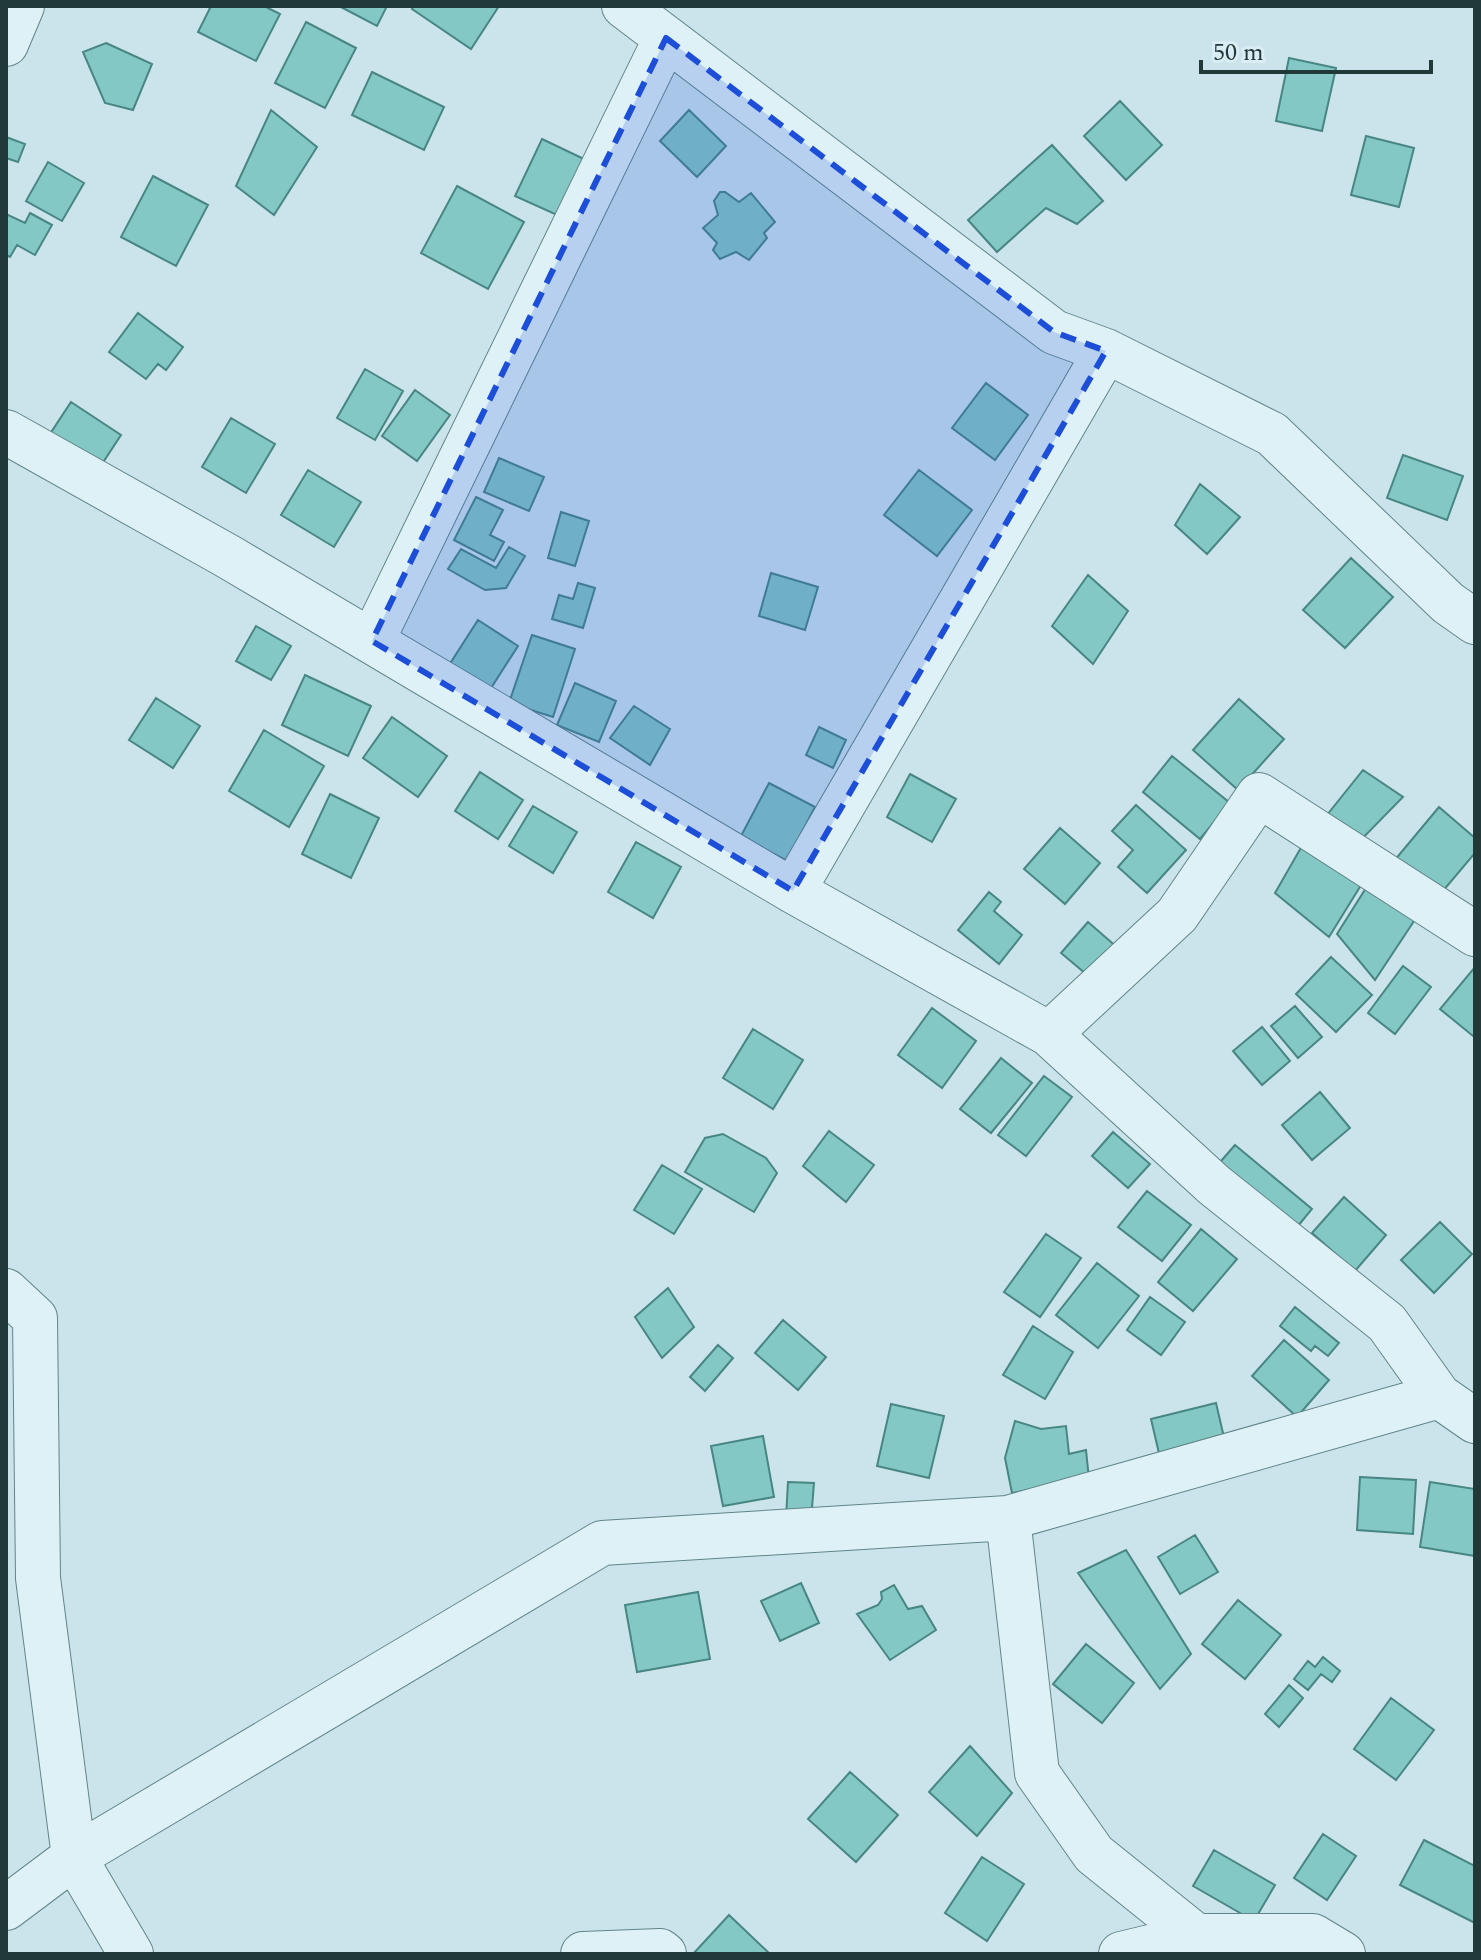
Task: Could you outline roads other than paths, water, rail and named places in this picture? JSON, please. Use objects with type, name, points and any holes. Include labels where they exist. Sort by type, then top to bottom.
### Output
[{"type":"street","points":[[6,44],[22,6]]},
{"type":"street","points":[[624,6],[1054,332],[1106,351],[1272,434],[1448,603],[1475,622]]},
{"type":"street","points":[[372,641],[666,38]]},
{"type":"street","points":[[793,891],[1106,351]]},
{"type":"street","points":[[6,432],[229,557],[793,891],[1049,1034],[1214,1185],[1387,1323],[1439,1396],[1475,1421]]},
{"type":"street","points":[[1049,1034],[1177,915],[1259,795],[1475,934]]},
{"type":"street","points":[[6,1291],[35,1318],[38,1578],[74,1857],[131,1954]]},
{"type":"street","points":[[6,1908],[74,1857],[602,1543],[1008,1518],[1439,1396]]},
{"type":"street","points":[[1008,1518],[1037,1773],[1094,1854],[1196,1936]]},
{"type":"street","points":[[1121,1954],[1196,1936],[1313,1936],[1343,1954]]},
{"type":"street","points":[[583,1954],[660,1951],[664,1954]]}]
